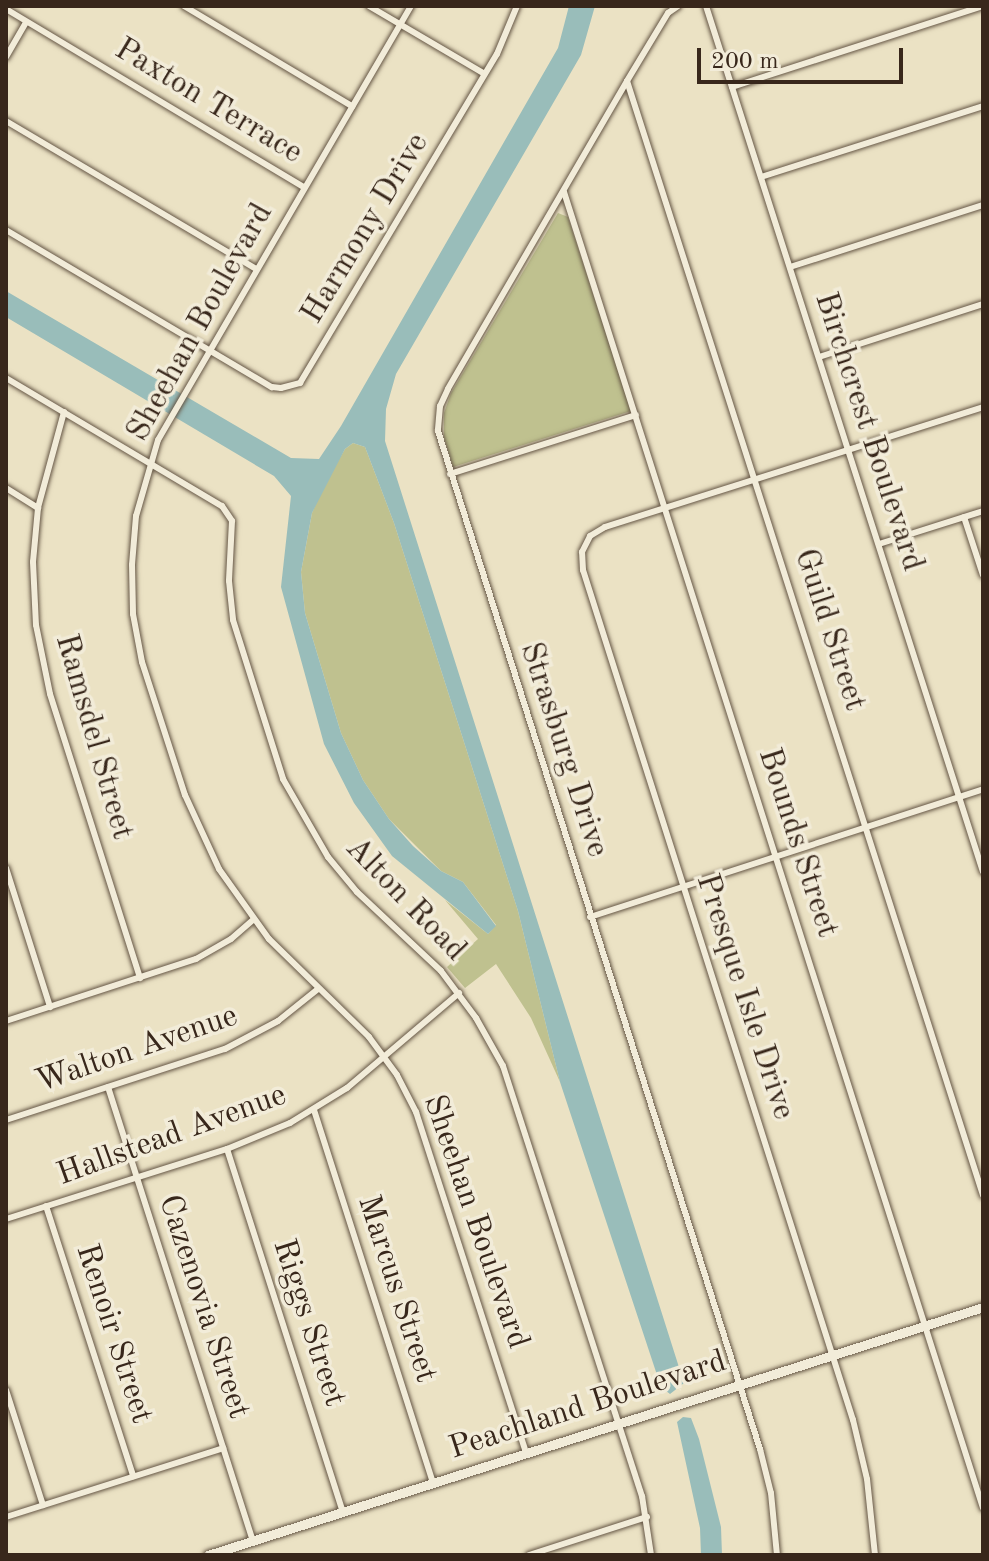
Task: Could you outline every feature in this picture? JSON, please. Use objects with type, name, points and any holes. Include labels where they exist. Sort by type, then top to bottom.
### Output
[{"type":"street","points":[[184,6],[352,106]]},
{"type":"street","points":[[369,6],[485,74]]},
{"type":"street","name":"Sheehan Boulevard","points":[[411,6],[170,416],[150,463],[136,516],[132,565],[133,614],[142,662],[193,817],[219,869],[253,920],[318,989],[355,1021],[385,1057],[407,1093],[423,1131],[526,1453]]},
{"type":"street","name":"Harmony Drive","points":[[208,350],[272,387],[300,383],[485,74],[505,38],[517,6]]},
{"type":"street","name":"Strasburg Drive","points":[[678,6],[668,13],[627,81],[440,406],[438,431],[739,1385],[771,1493],[777,1555]]},
{"type":"street","name":"Birchcrest Boulevard","points":[[706,6],[983,872]]},
{"type":"street","points":[[732,87],[983,6]]},
{"type":"street","name":"Paxton Terrace","points":[[6,9],[304,187]]},
{"type":"street","points":[[6,57],[26,23]]},
{"type":"street","name":"Guild Street","points":[[627,81],[983,1195]]},
{"type":"street","points":[[761,177],[983,106]]},
{"type":"street","points":[[6,121],[256,269]]},
{"type":"street","name":"Bounds Street","points":[[564,192],[983,1508]]},
{"type":"street","points":[[790,267],[983,205]]},
{"type":"street","points":[[6,230],[208,350]]},
{"type":"street","points":[[819,357],[983,304]]},
{"type":"street","name":"Alton Road","points":[[6,378],[222,506],[232,521],[229,581],[236,633],[274,755],[303,820],[351,885],[423,951],[459,993],[490,1042],[513,1091],[619,1423],[647,1517],[651,1555]]},
{"type":"street","name":"Presque Isle Drive","points":[[875,1555],[863,1457],[581,561],[585,544],[597,531],[983,407]]},
{"type":"street","name":"Ramsdel Street","points":[[64,412],[49,457],[38,508],[33,586],[44,671],[140,978]]},
{"type":"street","points":[[450,474],[636,415]]},
{"type":"street","points":[[6,488],[38,508]]},
{"type":"street","points":[[879,544],[983,511]]},
{"type":"street","points":[[964,517],[983,575]]},
{"type":"street","points":[[590,917],[983,789]]},
{"type":"street","points":[[6,868],[50,1007]]},
{"type":"street","points":[[6,1021],[205,955],[253,920]]},
{"type":"street","name":"Walton Avenue","points":[[6,1120],[239,1043],[278,1021],[318,989]]},
{"type":"street","name":"Hallstead Avenue","points":[[6,1219],[272,1132],[314,1110],[385,1057],[459,993]]},
{"type":"street","name":"Cazenovia Street","points":[[108,1087],[253,1541]]},
{"type":"street","name":"Marcus Street","points":[[314,1110],[433,1483]]},
{"type":"street","name":"Riggs Street","points":[[227,1149],[343,1512]]},
{"type":"street","name":"Renoir Street","points":[[46,1206],[133,1476]]},
{"type":"street","name":"Peachland Boulevard","points":[[208,1555],[983,1307]]},
{"type":"street","points":[[6,1390],[43,1505]]},
{"type":"street","points":[[6,1517],[223,1448]]},
{"type":"street","points":[[529,1555],[647,1517]]},
{"type":"green space","points":[[558,213],[568,217],[631,411],[453,467],[444,437],[444,413],[451,393]]},
{"type":"green space","points":[[353,443],[365,447],[394,523],[518,911],[560,1082],[531,1018],[496,964],[465,988],[447,967],[478,939],[445,900],[488,934],[496,925],[463,882],[441,871],[389,819],[363,780],[341,733],[305,613],[301,572],[312,513],[345,449]]},
{"type":"water","points":[[569,6],[595,6],[581,55],[396,374],[386,409],[385,441],[684,1383],[670,1394],[661,1387],[560,1082],[518,911],[394,523],[365,447],[353,443],[345,449],[312,513],[301,572],[305,613],[341,733],[363,780],[389,819],[413,846],[441,871],[463,882],[496,926],[488,934],[392,856],[354,803],[324,744],[281,587],[291,496],[274,476],[6,317],[6,291],[291,458],[319,459],[341,426],[558,48]]},
{"type":"water","points":[[683,1417],[691,1418],[699,1439],[721,1527],[722,1555],[701,1555],[700,1528],[677,1422]]}]
